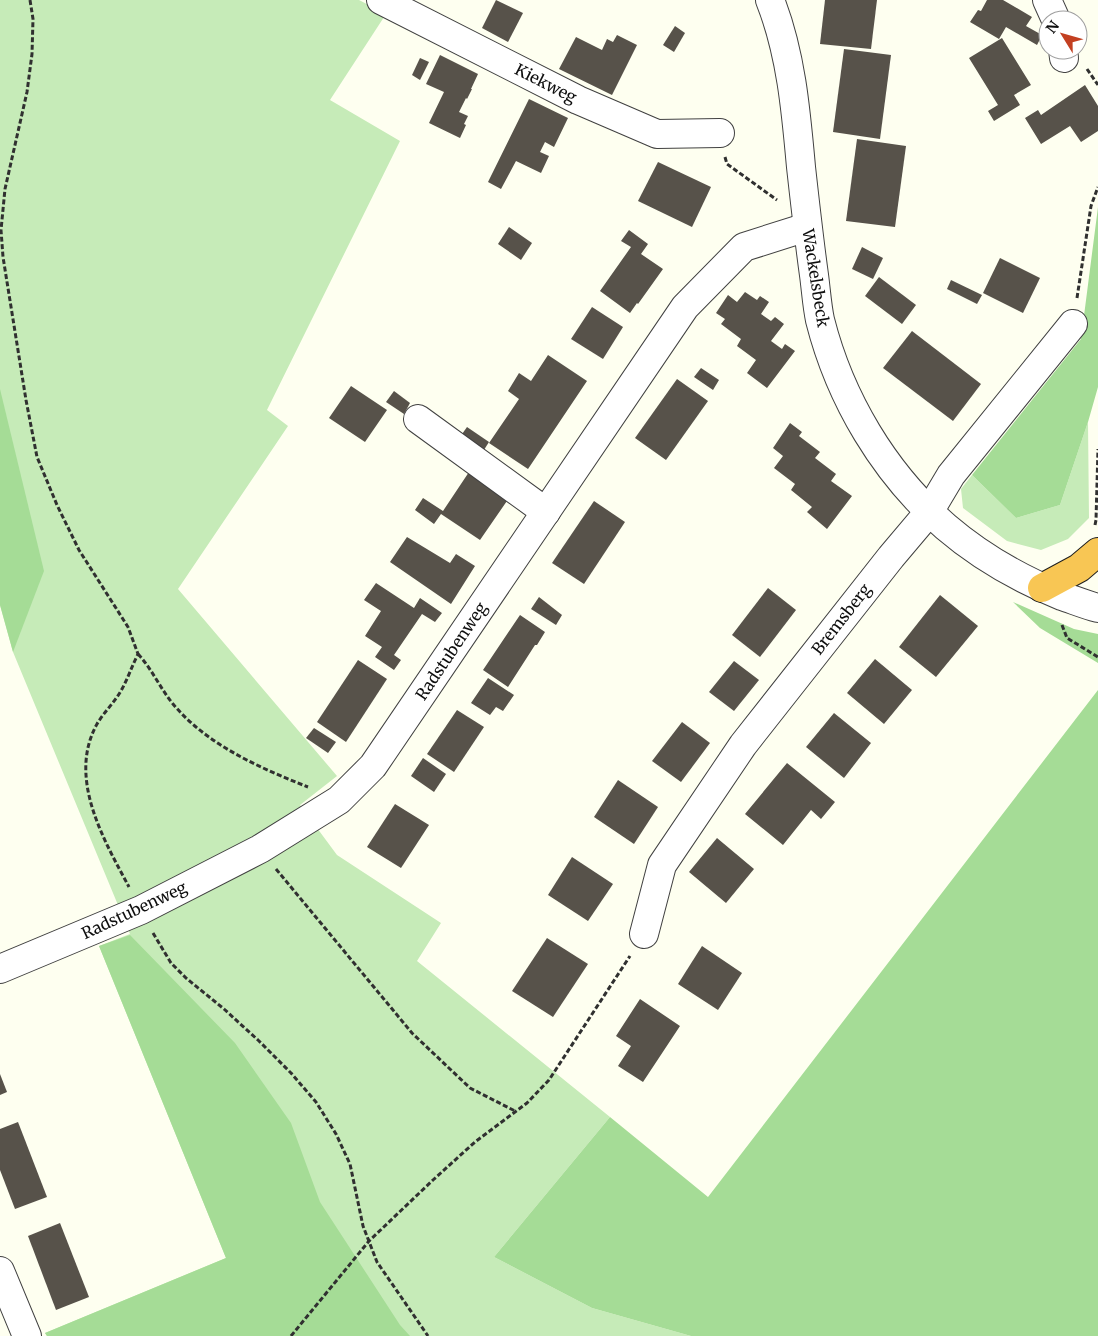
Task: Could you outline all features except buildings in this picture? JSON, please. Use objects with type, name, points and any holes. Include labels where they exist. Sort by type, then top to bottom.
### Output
[{"type":"highway","points":[[1042,588],[1079,568],[1098,552]]},
{"type":"street","name":"Kiekweg","points":[[381,0],[578,100],[658,134],[720,133]]},
{"type":"street","name":"Wackelsbeck","points":[[770,0],[776,16],[794,94],[807,227],[820,319],[840,381],[864,430],[898,476],[929,512],[966,544],[1002,567],[1042,588],[1098,608]]},
{"type":"street","name":"Radstubenweg","points":[[0,969],[141,910],[260,849],[339,800],[373,766],[685,307],[744,247],[807,227]]},
{"type":"street","name":"Bremsberg","points":[[644,934],[662,865],[742,745],[891,556],[929,512],[951,475],[1073,324]]},
{"type":"street","points":[[418,419],[546,512]]},
{"type":"street","points":[[0,1271],[27,1336]]},
{"type":"path","points":[[30,0],[32,54],[27,92],[5,188],[1,230],[3,257],[37,457],[57,505],[79,550],[128,627],[138,654],[148,666],[172,704],[207,736],[263,768],[339,800]]},
{"type":"path","points":[[720,133],[727,164],[771,195],[807,227]]},
{"type":"path","points":[[1073,324],[1091,206],[1098,187]]},
{"type":"path","points":[[138,654],[121,690],[97,724],[90,742],[86,765],[88,791],[98,823],[159,945],[171,963],[259,1041],[291,1073],[316,1102],[336,1134],[350,1164],[363,1226],[377,1262],[428,1336]]},
{"type":"path","points":[[260,849],[412,1033],[470,1088],[515,1111]]},
{"type":"path","points":[[291,1336],[368,1242],[475,1142],[533,1097],[549,1080],[644,934]]},
{"type":"green space","points":[[0,0],[359,0],[386,14],[330,100],[400,141],[267,410],[288,426],[178,589],[337,776],[300,805],[337,855],[441,923],[417,961],[610,1117],[494,1257],[592,1308],[691,1336],[47,1336],[45,1333],[226,1258],[99,946],[130,934],[13,652],[0,605]]},
{"type":"green space","points":[[1098,207],[1098,387],[1060,505],[1016,518],[972,475],[1081,339]]},
{"type":"green space","points":[[0,389],[44,571],[13,652],[0,605]]},
{"type":"green space","points":[[1088,422],[1089,518],[1068,539],[1041,550],[1007,541],[963,508],[961,489],[972,475],[1016,518],[1060,505]]},
{"type":"green space","points":[[1013,602],[1074,629],[1098,634],[1098,663],[1040,628]]},
{"type":"green space","points":[[1098,690],[1098,1336],[691,1336],[592,1308],[494,1257],[610,1117],[708,1197]]},
{"type":"green space","points":[[130,935],[235,1043],[291,1123],[320,1202],[400,1325],[410,1336],[47,1336],[45,1333],[226,1258],[99,946]]}]
